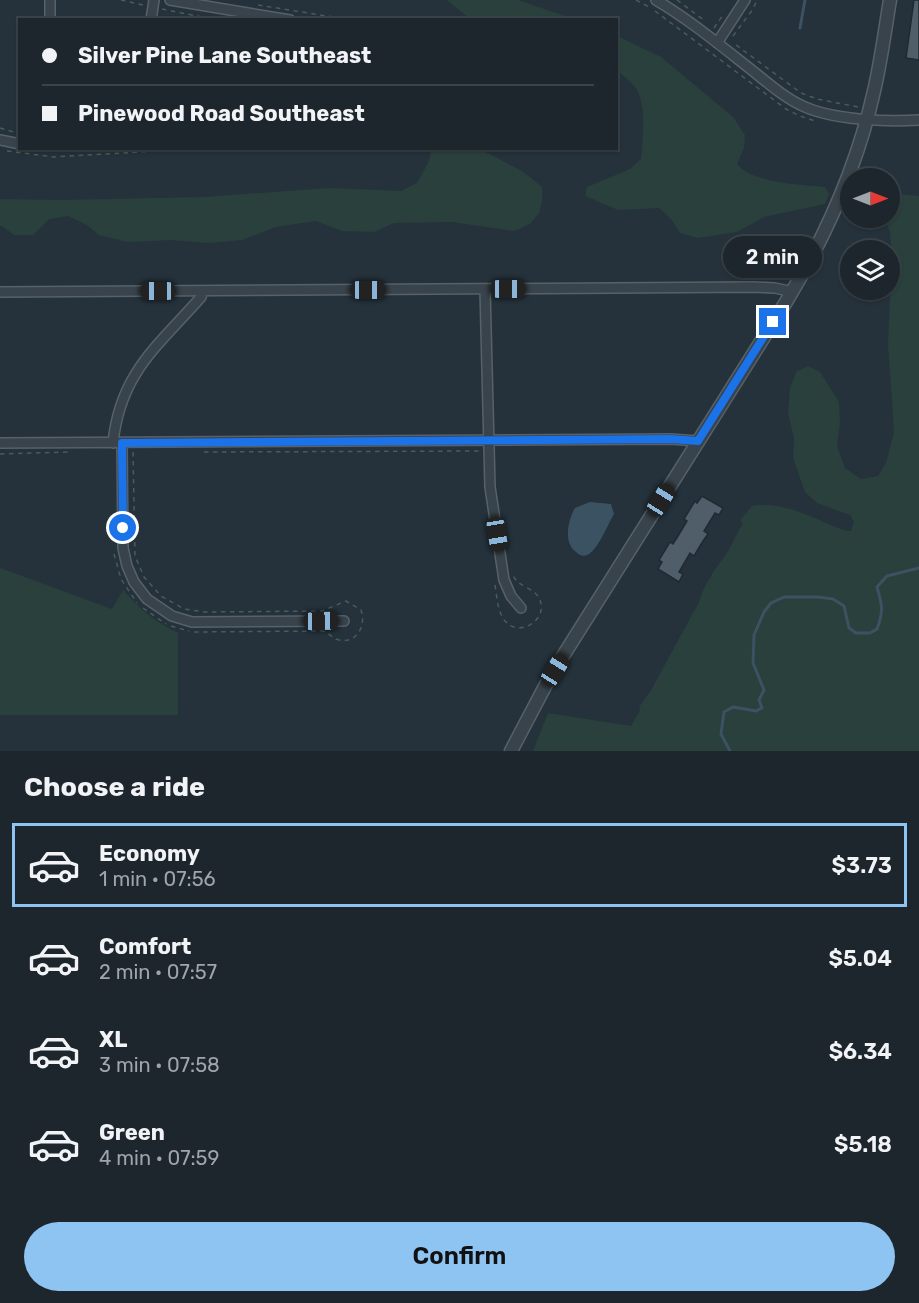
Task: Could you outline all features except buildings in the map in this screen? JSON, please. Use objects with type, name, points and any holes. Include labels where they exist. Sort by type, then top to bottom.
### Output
[{"type":"street","points":[[50,0],[50,18]]},
{"type":"street","points":[[170,0],[278,18]]},
{"type":"street","points":[[656,0],[796,103],[820,112],[867,120],[919,120]]},
{"type":"street","points":[[717,43],[745,0]]},
{"type":"street","points":[[512,751],[551,675],[793,292],[820,244],[836,210],[867,120],[878,75],[890,0]]},
{"type":"street","points":[[0,140],[18,144]]},
{"type":"street","points":[[0,291],[754,287],[793,292]]},
{"type":"street","points":[[485,289],[490,487],[504,580],[511,596],[520,608]]},
{"type":"street","points":[[203,291],[201,297],[166,334],[134,376],[117,415],[125,558],[135,582],[155,605],[172,616],[192,622],[344,621]]},
{"type":"street","points":[[0,443],[680,439],[698,441]]},
{"type":"path","points":[[121,0],[153,4],[210,18]]},
{"type":"path","points":[[677,0],[706,22]]},
{"type":"path","points":[[757,0],[730,40],[801,93],[817,99],[859,107]]},
{"type":"path","points":[[258,5],[339,18]]},
{"type":"path","points":[[0,129],[18,134]]},
{"type":"path","points":[[0,150],[54,157],[173,150]]},
{"type":"path","points":[[114,548],[117,570],[132,597],[149,613],[178,629],[204,633],[323,631],[344,640],[357,636],[363,628],[361,610],[346,601],[322,611],[205,612],[184,609],[161,596],[144,577],[135,556],[133,451]]},
{"type":"path","points":[[252,452],[480,451]]},
{"type":"path","points":[[0,454],[68,452]]},
{"type":"green space","points":[[447,0],[518,0],[571,18],[469,18]]},
{"type":"green space","points":[[618,36],[661,57],[733,117],[745,135],[744,148],[737,164],[745,171],[754,176],[778,182],[825,187],[829,194],[825,204],[764,217],[737,232],[698,238],[680,233],[671,219],[659,208],[618,210],[585,196],[587,187],[630,169],[641,159],[643,111],[639,94],[618,72]]},
{"type":"green space","points":[[431,150],[482,150],[522,171],[542,187],[539,213],[530,224],[514,231],[452,222],[394,223],[374,232],[342,231],[316,221],[276,227],[242,240],[210,243],[170,240],[128,242],[99,235],[87,225],[68,216],[49,219],[33,235],[14,235],[0,226],[0,199],[206,197],[330,188],[401,191],[417,183],[429,161]]},
{"type":"green space","points":[[900,194],[919,196],[919,751],[533,751],[548,713],[631,726],[640,710],[639,707],[650,692],[709,580],[728,552],[742,525],[741,519],[752,506],[788,508],[851,531],[854,522],[850,515],[817,503],[805,492],[793,458],[794,438],[788,413],[790,388],[796,372],[808,366],[820,372],[839,402],[840,423],[837,446],[845,468],[861,479],[878,476],[886,463],[894,432],[888,343],[890,300],[900,300],[900,240],[891,240],[889,228],[900,228]]},
{"type":"green space","points":[[0,568],[112,609],[123,590],[162,625],[178,633],[178,715],[0,715]]},
{"type":"water","points":[[590,502],[611,504],[614,514],[596,547],[589,554],[582,556],[569,543],[568,531],[575,508]]},
{"type":"waterway","points":[[800,28],[805,0]]},
{"type":"waterway","points":[[730,751],[721,734],[724,712],[733,707],[756,711],[762,708],[759,700],[764,690],[753,663],[754,635],[764,612],[771,603],[784,597],[833,599],[844,606],[849,628],[856,633],[870,633],[877,629],[881,617],[881,603],[877,587],[887,576],[919,568]]},
{"type":"route","points":[[123,528],[122,443],[671,439],[698,441],[773,322]]}]
